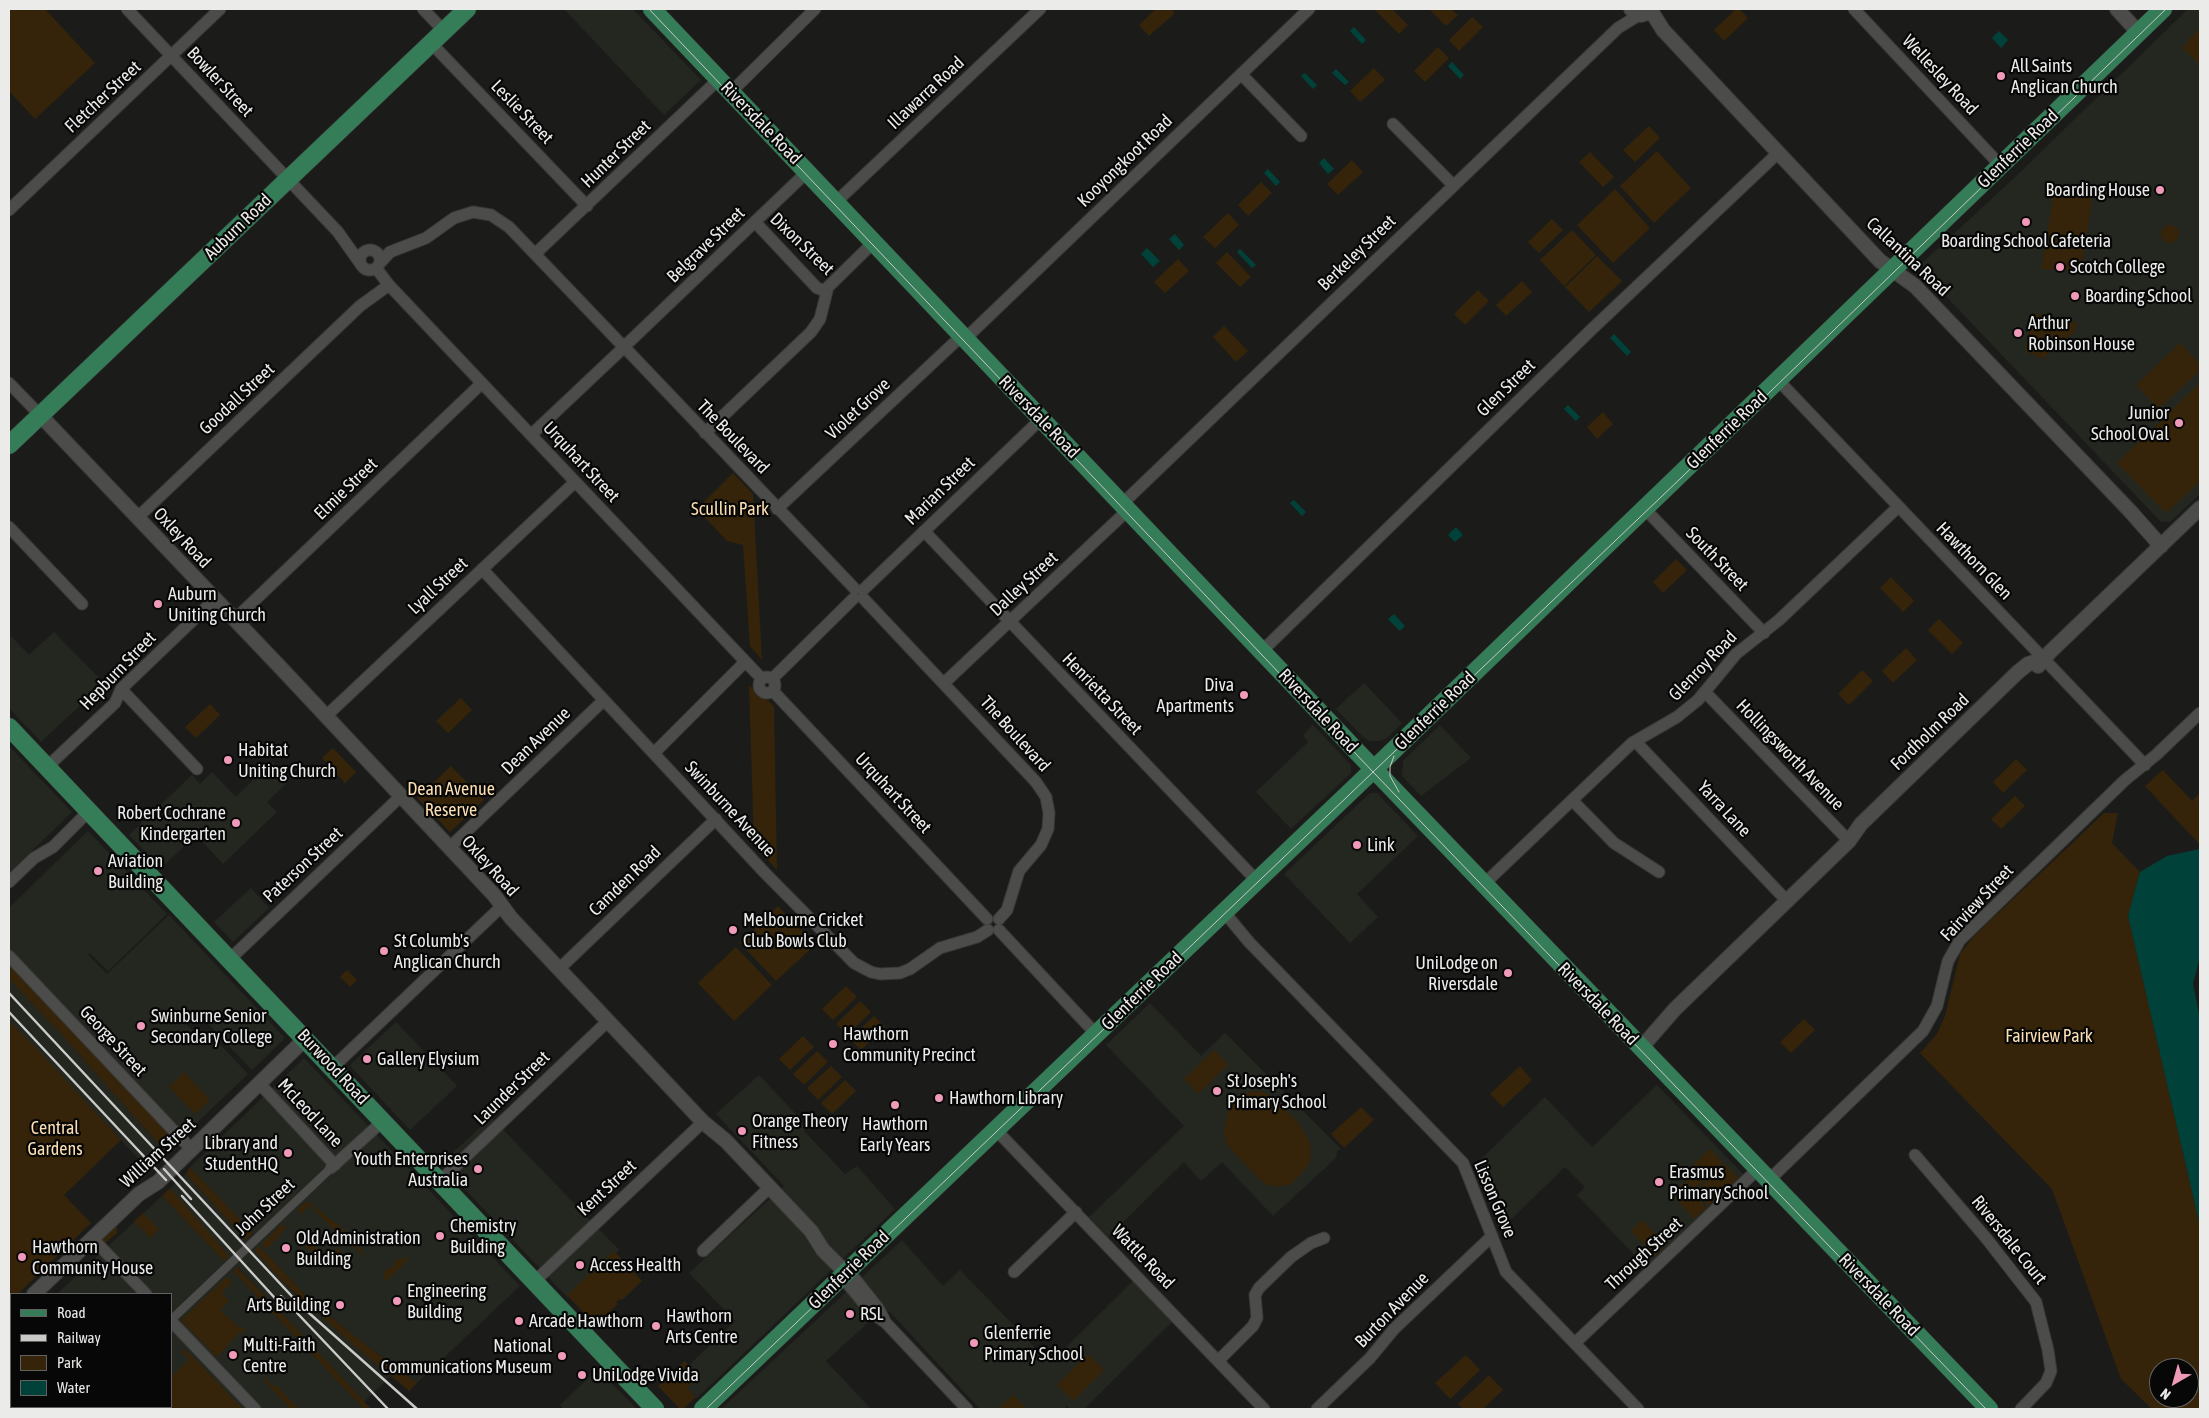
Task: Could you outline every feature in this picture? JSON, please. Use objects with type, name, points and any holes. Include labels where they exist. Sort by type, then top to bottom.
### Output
[{"type":"main road","name":"Auburn Road","points":[[9,444],[467,9]]},
{"type":"main road","name":"Riversdale Road","points":[[652,9],[1374,769],[1989,1409]]},
{"type":"main road","name":"Glenferrie Road","points":[[703,1409],[1374,769],[2163,9]]},
{"type":"main road","name":"Burwood Road","points":[[9,727],[655,1409]]},
{"type":"street","name":"Bowler Street","points":[[127,9],[287,180]]},
{"type":"street","name":"Fletcher Street","points":[[9,210],[220,9]]},
{"type":"street","points":[[423,9],[444,31]]},
{"type":"street","name":"Hunter Street","points":[[535,254],[587,206],[814,9]]},
{"type":"street","name":"Illawarra Road","points":[[836,202],[1040,9]]},
{"type":"street","name":"Kooyongkoot Road","points":[[965,338],[1309,9]]},
{"type":"street","name":"Wellesley Road","points":[[1854,9],[2001,166]]},
{"type":"street","points":[[2116,9],[2138,32]]},
{"type":"street","name":"Berkeley Street","points":[[1125,507],[1453,185],[1618,28],[1640,11]]},
{"type":"street","name":"Callantina Road","points":[[1640,11],[1663,30],[1880,261],[1915,286],[2130,511],[2142,518],[2163,544]]},
{"type":"street","name":"Leslie Street","points":[[431,43],[587,206]]},
{"type":"street","points":[[1241,74],[1301,136]]},
{"type":"street","points":[[1393,124],[1453,185]]},
{"type":"street","name":"Glen Street","points":[[1262,651],[1570,351],[1778,153]]},
{"type":"street","name":"Belgrave Street","points":[[531,435],[807,172]]},
{"type":"street","points":[[287,180],[338,232],[362,266],[381,274]]},
{"type":"street","name":"The Boulevard","points":[[381,274],[390,252],[426,238],[454,218],[476,212],[491,215],[504,222],[944,683],[1036,782],[1046,797],[1050,813],[1048,829],[1041,845],[1019,871],[1007,910],[993,925]]},
{"type":"street","name":"Dixon Street","points":[[755,222],[817,288],[826,291]]},
{"type":"street","points":[[338,232],[367,250],[360,258],[362,266]]},
{"type":"street","points":[[705,433],[811,332],[820,319],[826,291],[831,283],[874,242]]},
{"type":"street","name":"The Boulevard","points":[[367,250],[387,245],[411,245]]},
{"type":"street","name":"Urquhart Street","points":[[367,250],[374,250],[378,254],[381,274],[482,383],[745,662],[767,679],[759,684],[761,691],[766,694],[773,691],[1096,1034]]},
{"type":"street","name":"Goodall Street","points":[[137,518],[360,306],[381,274]]},
{"type":"street","name":"Violet Grove","points":[[777,508],[955,342],[965,338]]},
{"type":"street","name":"Hawthorn Glen","points":[[1778,380],[2145,765]]},
{"type":"street","points":[[9,383],[40,415]]},
{"type":"street","name":"Elmie Street","points":[[234,620],[482,383]]},
{"type":"street","name":"Oxley Road","points":[[40,415],[401,796],[703,1122],[726,1141],[811,1231],[823,1250],[847,1272]]},
{"type":"street","name":"Marian Street","points":[[767,679],[1041,419]]},
{"type":"street","name":"Lyall Street","points":[[325,716],[575,482]]},
{"type":"street","name":"Dalley Street","points":[[944,683],[1009,622],[1125,507]]},
{"type":"street","name":"Glenroy Road","points":[[1484,884],[1635,741],[1678,717],[1706,693],[1729,660],[1779,620],[1898,507]]},
{"type":"street","name":"Fordholm Road","points":[[1638,1044],[1849,841],[1867,830],[2200,508]]},
{"type":"street","name":"South Street","points":[[1645,509],[1764,633]]},
{"type":"street","points":[[9,527],[82,604]]},
{"type":"street","name":"Henrietta Street","points":[[924,530],[1009,622],[1257,881]]},
{"type":"street","name":"Swinburne Avenue","points":[[482,569],[854,963],[871,972],[890,974],[905,971],[940,948],[977,937],[993,925]]},
{"type":"street","name":"Hepburn Street","points":[[47,767],[115,703],[121,689],[214,600]]},
{"type":"street","points":[[654,753],[745,662]]},
{"type":"street","points":[[121,689],[197,769]]},
{"type":"street","name":"Hollingsworth Avenue","points":[[1706,693],[1849,841]]},
{"type":"street","name":"Dean Avenue","points":[[449,848],[604,700]]},
{"type":"street","name":"Fairview Street","points":[[1764,1175],[1923,1031],[1937,1006],[1948,961],[1960,940],[2125,780],[2145,765],[2200,713]]},
{"type":"street","name":"Yarra Lane","points":[[1635,741],[1787,901]]},
{"type":"street","name":"Paterson Street","points":[[230,959],[401,796]]},
{"type":"street","points":[[1572,800],[1614,843],[1659,872]]},
{"type":"street","points":[[10,878],[34,858],[53,847],[89,812]]},
{"type":"street","name":"Camden Road","points":[[559,968],[716,819]]},
{"type":"street","points":[[332,1068],[502,906]]},
{"type":"street","name":"Lisson Grove","points":[[1222,914],[1463,1163],[1468,1171],[1509,1276],[1638,1409]]},
{"type":"street","name":"George Street","points":[[9,956],[192,1150]]},
{"type":"street","name":"Launder Street","points":[[440,1181],[608,1020]]},
{"type":"street","name":"William Street","points":[[35,1293],[139,1194],[152,1188],[306,1039]]},
{"type":"street","name":"McLeod Lane","points":[[260,1084],[333,1167]]},
{"type":"street","name":"John Street","points":[[172,1319],[383,1120]]},
{"type":"street","name":"Kent Street","points":[[535,1281],[703,1122]]},
{"type":"street","name":"Wattle Road","points":[[996,1130],[1264,1409]]},
{"type":"street","name":"Riversdale Court","points":[[1915,1155],[1992,1245],[2036,1302],[2048,1350],[2051,1371],[2046,1383],[2021,1409]]},
{"type":"street","name":"Through Street","points":[[1575,1343],[1764,1175]]},
{"type":"street","points":[[702,1251],[770,1188]]},
{"type":"street","points":[[1014,1272],[1076,1212]]},
{"type":"street","name":"Burton Avenue","points":[[1317,1409],[1370,1358],[1394,1329],[1492,1236]]},
{"type":"street","points":[[1218,1361],[1256,1322],[1255,1295],[1259,1288],[1291,1257],[1311,1243],[1324,1238]]},
{"type":"street","points":[[93,1239],[145,1293]]},
{"type":"street","points":[[847,1272],[878,1308],[886,1323],[967,1409]]},
{"type":"street","points":[[172,1321],[255,1409]]},
{"type":"street","points":[[9,1373],[10,1378]]},
{"type":"shaded area","points":[[564,9],[633,9],[701,80],[664,115]]},
{"type":"shaded area","name":"Scotch College","points":[[2188,9],[2200,9],[2200,494],[2170,522],[2161,522],[1920,269],[1920,265],[2011,181]]},
{"type":"shaded area","points":[[54,632],[104,683],[41,742],[9,708],[9,634],[29,655]]},
{"type":"shaded area","points":[[1364,683],[1402,723],[1387,738],[1380,741],[1369,741],[1363,737],[1336,709]]},
{"type":"shaded area","points":[[1313,725],[1351,765],[1351,773],[1291,829],[1256,792],[1308,742],[1303,735]]},
{"type":"shaded area","points":[[1440,725],[1471,758],[1421,796],[1402,776],[1403,761]]},
{"type":"shaded area","points":[[9,746],[72,812],[9,873]]},
{"type":"shaded area","points":[[272,761],[290,780],[267,802],[277,812],[223,864],[196,835],[161,868],[129,835],[192,775],[200,784],[212,772],[236,797]]},
{"type":"shaded area","points":[[1370,793],[1377,793],[1418,836],[1357,894],[1378,917],[1350,943],[1284,874]]},
{"type":"shaded area","points":[[88,831],[167,914],[108,971],[90,953],[88,955],[107,974],[169,915],[284,1037],[252,1070],[194,1009],[182,1020],[205,1044],[213,1037],[248,1074],[184,1135],[9,952],[9,908]]},
{"type":"shaded area","points":[[251,888],[269,908],[233,942],[214,922]]},
{"type":"shaded area","points":[[9,979],[61,1034],[164,1150],[164,1153],[148,1169],[9,1021]]},
{"type":"shaded area","name":"St Joseph's Primary School","points":[[1150,1003],[1201,1056],[1225,1033],[1341,1149],[1337,1151],[1336,1158],[1273,1216],[1222,1162],[1201,1181],[1184,1162],[1108,1237],[1089,1217],[1184,1126],[1106,1045]]},
{"type":"shaded area","points":[[396,1022],[457,1086],[410,1130],[351,1067],[351,1064]]},
{"type":"shaded area","points":[[304,1058],[520,1286],[417,1383],[354,1336],[308,1298],[259,1246],[282,1281],[391,1376],[364,1402],[238,1267],[233,1271],[364,1409],[53,1409],[52,1408],[172,1408],[172,1293],[58,1293],[162,1196],[224,1261],[228,1257],[170,1188],[186,1174],[246,1240],[253,1234],[190,1167]]},
{"type":"shaded area","points":[[759,1075],[808,1127],[804,1131],[845,1174],[857,1166],[895,1209],[697,1398],[677,1377],[735,1321],[689,1273],[784,1186],[716,1114]]},
{"type":"shaded area","name":"Erasmus Primary School","points":[[1657,1085],[1745,1176],[1647,1268],[1577,1195],[1585,1187],[1565,1167],[1500,1230],[1476,1164],[1545,1097],[1592,1147]]},
{"type":"shaded area","points":[[491,1117],[619,1250],[568,1298],[441,1164]]},
{"type":"shaded area","name":"Glenferrie Primary School","points":[[902,1240],[943,1286],[960,1270],[1050,1363],[1133,1281],[1172,1322],[1084,1409],[1070,1409],[1067,1406],[1064,1409],[980,1409],[889,1311],[872,1319],[826,1361],[871,1409],[721,1409]]},
{"type":"shaded area","points":[[598,1369],[637,1409],[564,1409],[560,1405]]},
{"type":"green space","points":[[9,9],[45,9],[95,63],[35,119],[9,91]]},
{"type":"green space","points":[[1156,9],[1171,9],[1175,13],[1149,36],[1139,25]]},
{"type":"green space","points":[[1392,9],[1408,25],[1399,34],[1375,10]]},
{"type":"green space","points":[[1429,9],[1451,9],[1458,15],[1446,26]]},
{"type":"green space","points":[[1736,9],[1739,9],[1748,18],[1724,41],[1714,30]]},
{"type":"green space","points":[[1472,17],[1483,27],[1459,51],[1449,40]]},
{"type":"green space","points":[[2200,27],[2200,65],[2182,48]]},
{"type":"green space","points":[[1438,47],[1449,58],[1425,82],[1414,71]]},
{"type":"green space","points":[[1374,68],[1385,80],[1360,102],[1350,91]]},
{"type":"green space","points":[[1649,126],[1660,138],[1635,162],[1623,150]]},
{"type":"green space","points":[[1657,151],[1691,188],[1654,223],[1620,186]]},
{"type":"green space","points":[[1590,152],[1614,177],[1603,187],[1579,162]]},
{"type":"green space","points":[[1352,160],[1363,172],[1338,195],[1327,184]]},
{"type":"green space","points":[[1261,182],[1272,193],[1248,216],[1238,205]]},
{"type":"green space","points":[[2055,187],[2093,194],[2081,271],[2041,269]]},
{"type":"green space","points":[[1615,189],[1650,228],[1613,263],[1577,225]]},
{"type":"green space","points":[[1228,213],[1239,225],[1215,248],[1203,237]]},
{"type":"green space","points":[[1552,219],[1563,230],[1539,253],[1528,242]]},
{"type":"green space","points":[[2170,225],[2176,228],[2179,234],[2176,240],[2170,243],[2164,240],[2161,234],[2164,228]]},
{"type":"green space","points":[[1572,230],[1596,255],[1564,286],[1540,260]]},
{"type":"green space","points":[[1227,252],[1251,277],[1240,287],[1216,263]]},
{"type":"green space","points":[[1597,256],[1622,281],[1589,312],[1565,287]]},
{"type":"green space","points":[[1178,259],[1189,271],[1165,293],[1154,282]]},
{"type":"green space","points":[[1522,281],[1532,292],[1506,316],[1496,305]]},
{"type":"green space","points":[[1478,290],[1489,301],[1465,325],[1454,314]]},
{"type":"green space","points":[[2033,313],[2077,323],[2075,333],[2059,342],[2043,359],[2025,351]]},
{"type":"green space","points":[[1224,326],[1248,351],[1236,362],[1213,337]]},
{"type":"green space","points":[[2180,343],[2200,364],[2200,370],[2159,409],[2136,385]]},
{"type":"green space","name":"Junior School Oval","points":[[2200,383],[2200,481],[2166,513],[2117,463]]},
{"type":"green space","points":[[1603,412],[1613,424],[1597,439],[1587,427]]},
{"type":"green space","name":"Scullin Park","points":[[733,473],[753,494],[762,660],[750,646],[743,545],[727,541],[697,509]]},
{"type":"green space","points":[[1676,559],[1687,570],[1663,593],[1653,582]]},
{"type":"green space","points":[[1891,577],[1914,601],[1903,612],[1880,588]]},
{"type":"green space","points":[[1939,619],[1963,643],[1952,654],[1928,630]]},
{"type":"green space","points":[[1906,648],[1917,660],[1893,683],[1882,671]]},
{"type":"green space","points":[[1862,670],[1873,681],[1849,705],[1838,694]]},
{"type":"green space","points":[[749,685],[774,706],[777,870],[754,844]]},
{"type":"green space","points":[[461,698],[472,710],[448,733],[436,721]]},
{"type":"green space","points":[[210,704],[220,715],[196,738],[185,727]]},
{"type":"green space","points":[[333,748],[356,772],[345,783],[322,758]]},
{"type":"green space","points":[[2016,759],[2027,770],[2003,793],[1993,782]]},
{"type":"green space","name":"Dean Avenue Reserve","points":[[451,766],[484,800],[450,832],[417,798]]},
{"type":"green space","points":[[2163,770],[2192,801],[2200,793],[2200,845],[2145,786]]},
{"type":"green space","points":[[2015,796],[2025,806],[2001,829],[1991,819]]},
{"type":"green space","name":"Fairview Park","points":[[2104,813],[2118,813],[2112,843],[2140,872],[2128,916],[2200,1226],[2200,1409],[2151,1408],[2199,1408],[2199,1358],[2149,1358],[2149,1406],[2121,1379],[2052,1189],[1920,1053],[1937,1034],[1945,1016],[1960,954],[1974,936]]},
{"type":"green space","points":[[778,906],[815,945],[776,981],[740,943]]},
{"type":"green space","points":[[736,947],[772,985],[734,1021],[698,983]]},
{"type":"green space","points":[[9,960],[177,1138],[164,1150],[61,1034],[9,979]]},
{"type":"green space","points":[[347,970],[357,980],[350,987],[340,977]]},
{"type":"green space","points":[[846,986],[857,997],[833,1020],[822,1009]]},
{"type":"green space","points":[[860,1001],[871,1012],[847,1035],[836,1024]]},
{"type":"green space","points":[[874,1016],[885,1027],[861,1050],[850,1039]]},
{"type":"green space","points":[[1804,1019],[1815,1030],[1791,1053],[1780,1042]]},
{"type":"green space","name":"Central Gardens","points":[[9,1021],[121,1140],[64,1195],[91,1223],[19,1293],[10,1293],[9,1303]]},
{"type":"green space","points":[[803,1036],[814,1047],[790,1070],[779,1059]]},
{"type":"green space","points":[[1214,1050],[1228,1065],[1198,1094],[1184,1079]]},
{"type":"green space","points":[[817,1051],[828,1062],[804,1085],[793,1074]]},
{"type":"green space","points":[[831,1066],[842,1077],[818,1100],[807,1088]]},
{"type":"green space","points":[[1520,1066],[1532,1080],[1503,1107],[1490,1094]]},
{"type":"green space","points":[[184,1072],[210,1100],[195,1114],[169,1087]]},
{"type":"green space","points":[[845,1080],[856,1091],[832,1114],[821,1103]]},
{"type":"green space","points":[[1260,1091],[1268,1094],[1297,1121],[1309,1140],[1310,1162],[1292,1183],[1280,1187],[1267,1185],[1257,1177],[1227,1145],[1224,1132],[1229,1108],[1238,1098],[1249,1092]]},
{"type":"green space","points":[[1361,1107],[1374,1120],[1344,1148],[1331,1134]]},
{"type":"green space","points":[[1710,1149],[1723,1163],[1694,1190],[1681,1177]]},
{"type":"green space","points":[[1725,1164],[1738,1178],[1708,1206],[1696,1192]]},
{"type":"green space","points":[[190,1167],[253,1233],[246,1240],[186,1174]]},
{"type":"green space","points":[[1682,1183],[1706,1208],[1694,1219],[1671,1194]]},
{"type":"green space","points":[[170,1188],[229,1256],[224,1261],[162,1196]]},
{"type":"green space","points":[[307,1201],[342,1228],[356,1242],[363,1253],[361,1255],[344,1235],[341,1237],[310,1205],[301,1214],[297,1210]]},
{"type":"green space","points":[[143,1213],[159,1229],[150,1238],[134,1221]]},
{"type":"green space","points":[[1642,1220],[1666,1245],[1655,1256],[1631,1231]]},
{"type":"green space","points":[[117,1224],[117,1233],[104,1244],[101,1240],[102,1237]]},
{"type":"green space","points":[[282,1224],[286,1228],[267,1249],[262,1244]]},
{"type":"green space","points":[[311,1241],[323,1254],[321,1256],[304,1247]]},
{"type":"green space","points":[[259,1246],[308,1298],[354,1336],[417,1383],[409,1391],[351,1343],[282,1281],[255,1251]]},
{"type":"green space","points":[[337,1248],[345,1257],[340,1267],[326,1259]]},
{"type":"green space","points":[[614,1251],[642,1281],[622,1300],[620,1299],[616,1302],[618,1304],[595,1325],[567,1295]]},
{"type":"green space","points":[[410,1258],[386,1281],[384,1280],[385,1270],[393,1267],[397,1259]]},
{"type":"green space","points":[[237,1267],[371,1409],[364,1409],[233,1271]]},
{"type":"green space","points":[[227,1277],[232,1282],[222,1293],[229,1301],[220,1310],[241,1329],[244,1327],[246,1329],[242,1334],[240,1332],[217,1357],[181,1320]]},
{"type":"green space","points":[[185,1349],[243,1409],[156,1409],[172,1408],[172,1374],[189,1360],[182,1352]]},
{"type":"green space","points":[[1088,1354],[1104,1370],[1073,1401],[1057,1385]]},
{"type":"green space","points":[[1466,1355],[1480,1370],[1450,1399],[1435,1383]]},
{"type":"green space","points":[[685,1361],[697,1375],[697,1378],[687,1388],[696,1397],[683,1409],[680,1409],[658,1386]]},
{"type":"green space","points":[[1489,1375],[1503,1390],[1483,1409],[1463,1409],[1458,1404]]},
{"type":"green space","points":[[265,1378],[273,1387],[276,1385],[299,1409],[287,1409],[289,1407],[263,1380]]},
{"type":"green space","points":[[1013,1395],[1027,1409],[998,1409]]},
{"type":"water","points":[[1354,27],[1366,40],[1362,44],[1350,31]]},
{"type":"water","points":[[1999,31],[2008,40],[2001,48],[1992,38]]},
{"type":"water","points":[[1452,62],[1464,75],[1460,79],[1448,66]]},
{"type":"water","points":[[1336,69],[1349,82],[1345,85],[1332,73]]},
{"type":"water","points":[[1305,73],[1317,85],[1313,89],[1301,76]]},
{"type":"water","points":[[1324,158],[1334,169],[1328,174],[1319,163]]},
{"type":"water","points":[[1268,169],[1280,182],[1276,186],[1264,173]]},
{"type":"water","points":[[1175,234],[1184,245],[1179,250],[1169,239]]},
{"type":"water","points":[[1147,248],[1160,261],[1153,267],[1141,254]]},
{"type":"water","points":[[1240,249],[1256,265],[1252,268],[1237,252]]},
{"type":"water","points":[[1614,334],[1631,352],[1627,356],[1610,338]]},
{"type":"water","points":[[1568,405],[1580,417],[1576,421],[1564,409]]},
{"type":"water","points":[[1294,500],[1306,512],[1302,516],[1290,503]]},
{"type":"water","points":[[1456,527],[1463,535],[1455,542],[1448,535]]},
{"type":"water","points":[[1394,614],[1405,626],[1400,631],[1388,619]]},
{"type":"water","points":[[2200,849],[2200,956],[2193,984],[2200,1019],[2200,1226],[2128,916],[2140,872],[2167,856]]},
{"type":"tram line","points":[[649,9],[1374,773],[1986,1409]]},
{"type":"tram line","points":[[706,1409],[1682,477],[2166,9]]},
{"type":"tram line","points":[[1394,756],[1390,767],[1390,776],[1399,792]]},
{"type":"railway","points":[[9,993],[300,1305],[417,1409]]},
{"type":"railway","points":[[9,1012],[166,1180]]},
{"type":"railway","points":[[164,1169],[191,1199]]},
{"type":"railway","points":[[182,1196],[283,1307]]},
{"type":"railway","points":[[281,1296],[388,1409]]},
{"type":"place","name":"All Saints Anglican Church","points":[[2001,76]]},
{"type":"place","name":"Boarding House","points":[[2160,190]]},
{"type":"place","name":"Boarding School Cafeteria","points":[[2026,222]]},
{"type":"place","name":"Scotch College","points":[[2060,267]]},
{"type":"place","name":"Boarding School","points":[[2075,296]]},
{"type":"place","name":"Arthur Robinson House","points":[[2018,333]]},
{"type":"place","name":"Junior School Oval","points":[[2179,423]]},
{"type":"place","name":"Auburn Uniting Church","points":[[158,604]]},
{"type":"place","name":"Diva Apartments","points":[[1244,695]]},
{"type":"place","name":"Habitat Uniting Church","points":[[228,760]]},
{"type":"place","name":"Robert Cochrane Kindergarten","points":[[236,823]]},
{"type":"place","name":"Link","points":[[1357,845]]},
{"type":"place","name":"Aviation Building","points":[[98,871]]},
{"type":"place","name":"Melbourne Cricket Club Bowls Club","points":[[733,930]]},
{"type":"place","name":"St Columb's Anglican Church","points":[[384,951]]},
{"type":"place","name":"UniLodge on Riversdale","points":[[1508,973]]},
{"type":"place","name":"Swinburne Senior Secondary College","points":[[141,1026]]},
{"type":"place","name":"Hawthorn Community Precinct","points":[[833,1044]]},
{"type":"place","name":"Gallery Elysium","points":[[367,1059]]},
{"type":"place","name":"St Joseph's Primary School","points":[[1217,1091]]},
{"type":"place","name":"Hawthorn Library","points":[[939,1098]]},
{"type":"place","name":"Hawthorn Early Years","points":[[895,1105]]},
{"type":"place","name":"Orange Theory Fitness","points":[[742,1131]]},
{"type":"place","name":"Library and StudentHQ","points":[[288,1153]]},
{"type":"place","name":"Youth Enterprises Australia","points":[[478,1169]]},
{"type":"place","name":"Erasmus Primary School","points":[[1659,1182]]},
{"type":"place","name":"Chemistry Building","points":[[440,1236]]},
{"type":"place","name":"Old Administration Building","points":[[286,1248]]},
{"type":"place","name":"Hawthorn Community House","points":[[22,1257]]},
{"type":"place","name":"Access Health","points":[[580,1265]]},
{"type":"place","name":"Engineering Building","points":[[397,1301]]},
{"type":"place","name":"Arts Building","points":[[340,1305]]},
{"type":"place","name":"RSL","points":[[850,1314]]},
{"type":"place","name":"Arcade Hawthorn","points":[[519,1321]]},
{"type":"place","name":"Hawthorn Arts Centre","points":[[656,1326]]},
{"type":"place","name":"Glenferrie Primary School","points":[[974,1343]]},
{"type":"place","name":"Multi-Faith Centre","points":[[233,1355]]},
{"type":"place","name":"National Communications Museum","points":[[562,1356]]},
{"type":"place","name":"UniLodge Vivida","points":[[582,1375]]}]
